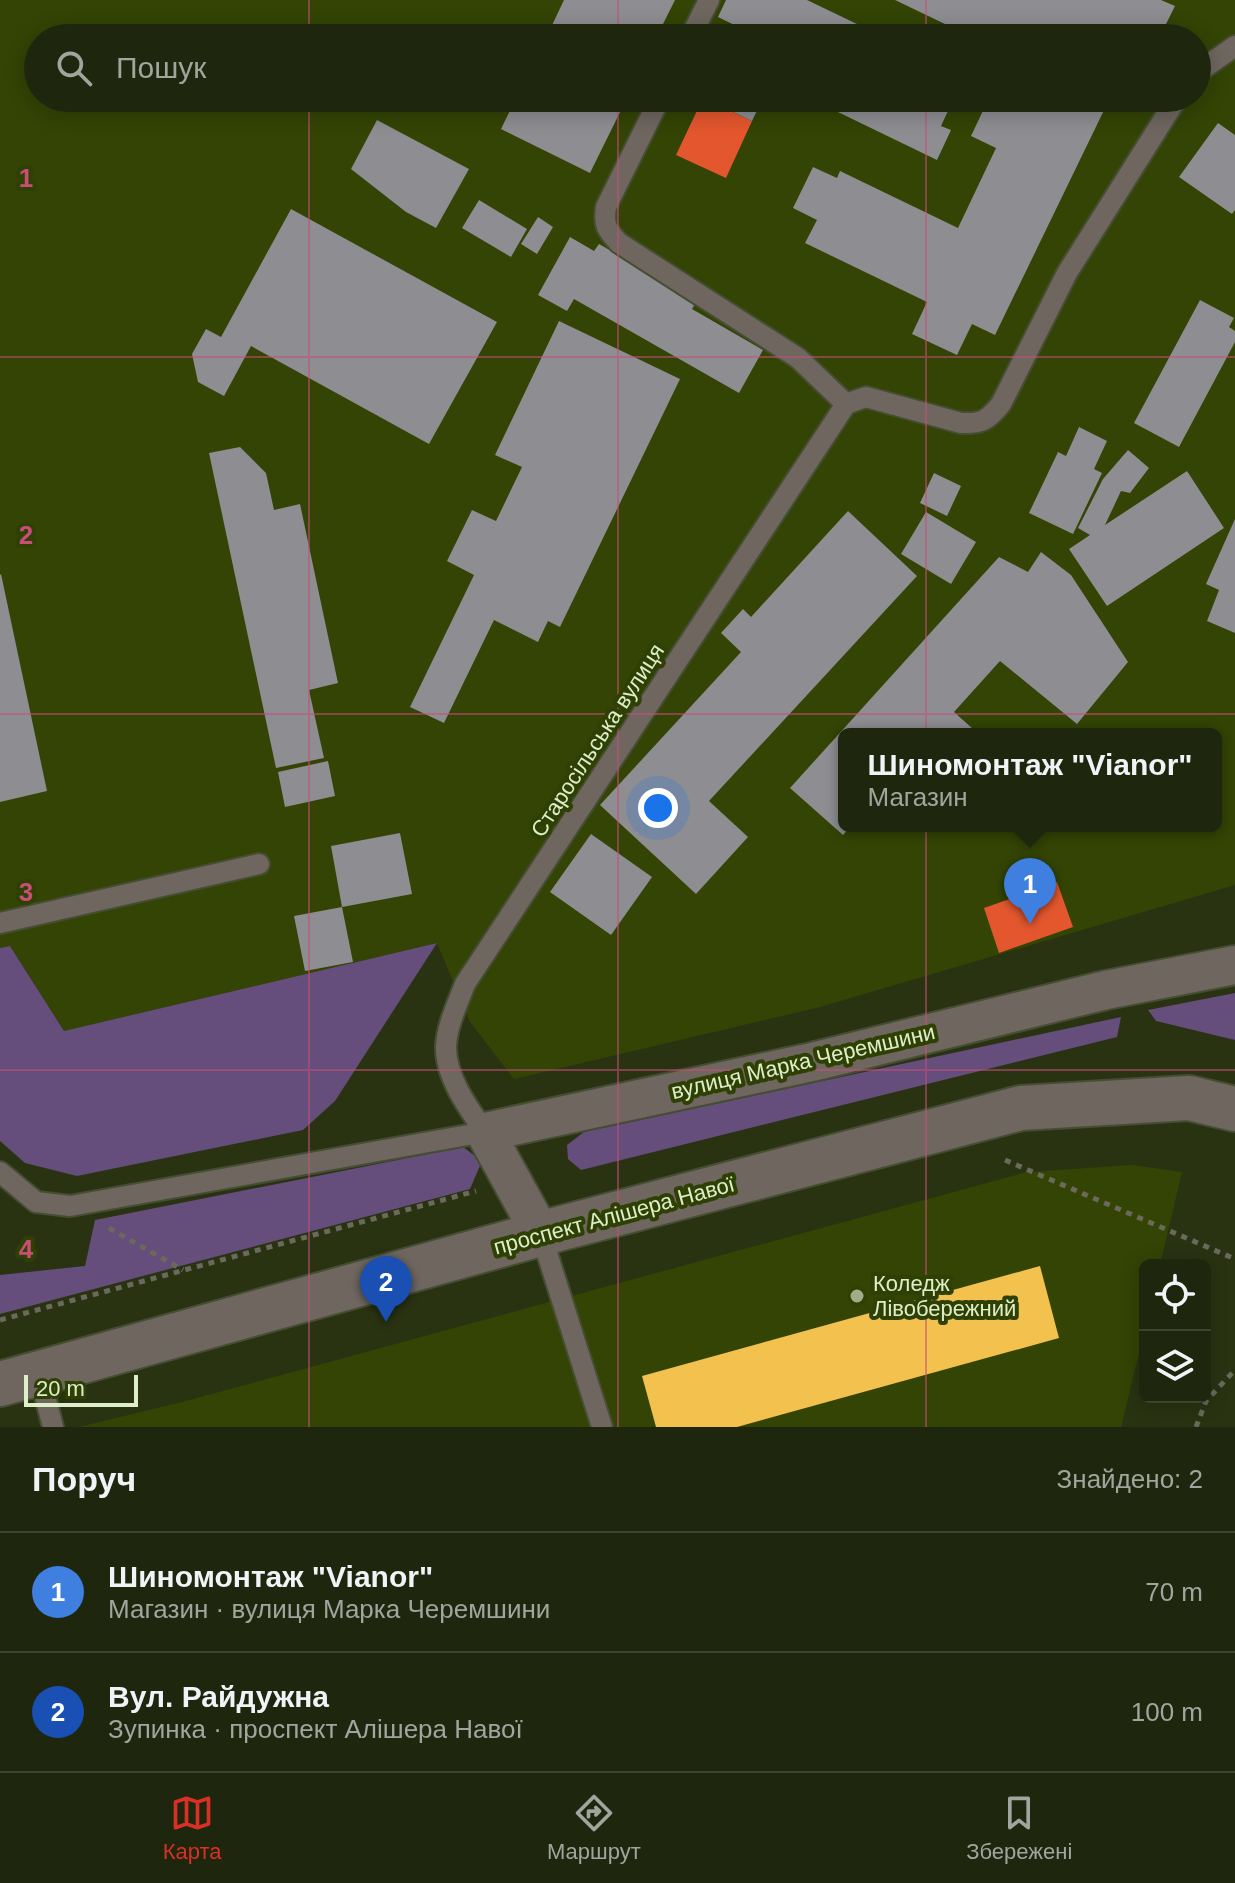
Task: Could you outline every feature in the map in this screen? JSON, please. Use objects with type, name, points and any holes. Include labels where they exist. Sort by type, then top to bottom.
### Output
[{"type":"street","name":"вулиця Марка Черемшини","points":[[485,1132],[812,1062],[1106,990],[1235,965]]},
{"type":"street","name":"проспект Алішера Навої","points":[[20,1379],[541,1234],[1021,1108],[1189,1098],[1235,1109]]},
{"type":"street","points":[[485,1132],[541,1234]]},
{"type":"lane","points":[[697,24],[709,0]]},
{"type":"lane","points":[[1211,63],[1235,46]]},
{"type":"lane","points":[[653,112],[606,207],[604,220],[608,231],[619,243],[798,358],[846,404],[866,397],[961,423],[977,424],[991,416],[1001,404],[1067,273],[1168,112]]},
{"type":"lane","name":"Старосільська вулиця","points":[[485,1132],[452,1078],[446,1046],[465,984],[846,404]]},
{"type":"lane","points":[[0,923],[259,864]]},
{"type":"lane","points":[[0,1172],[36,1202],[70,1206],[485,1132]]},
{"type":"lane","points":[[541,1234],[602,1427]]},
{"type":"lane","points":[[20,1379],[53,1427]]},
{"type":"path","points":[[1005,1160],[1235,1259]]},
{"type":"path","points":[[0,1320],[512,1181]]},
{"type":"path","points":[[70,1206],[183,1270]]},
{"type":"path","points":[[1205,1427],[1197,1424],[1206,1401],[1235,1370]]},
{"type":"shaded area","points":[[0,0],[1235,0],[1235,885],[820,1007],[514,1079],[470,1022],[437,943],[64,1031],[11,947],[0,948]]},
{"type":"shaded area","points":[[437,943],[335,1101],[303,1130],[77,1176],[25,1163],[0,1141],[0,948],[10,946],[64,1031]]},
{"type":"shaded area","points":[[1235,993],[1235,1040],[1156,1021],[1148,1010]]},
{"type":"shaded area","points":[[1121,1017],[1117,1037],[581,1170],[568,1159],[567,1145],[584,1132]]},
{"type":"shaded area","points":[[463,1147],[482,1161],[470,1189],[0,1314],[0,1275],[85,1266],[95,1220]]},
{"type":"shaded area","name":"Коледж Лівобережний","points":[[1132,1165],[1182,1172],[1161,1259],[1139,1259],[1139,1353],[1121,1427],[79,1427],[186,1401],[1027,1172]]},
{"type":"building: Житло","points":[[1040,1266],[1059,1338],[737,1427],[656,1427],[642,1376]]},
{"type":"building: Торгівля","points":[[696,112],[733,112],[752,121],[726,178],[676,155]]},
{"type":"building: Торгівля","points":[[1057,882],[1073,927],[999,953],[984,908]]},
{"type":"building: Промзона","points":[[564,0],[675,0],[663,24],[553,24]]},
{"type":"building: Промзона","points":[[726,0],[807,0],[857,24],[732,24],[718,17]]},
{"type":"building: Промзона","points":[[895,0],[1161,0],[1175,6],[1166,24],[945,24]]},
{"type":"building: Промзона","points":[[509,112],[620,112],[590,173],[501,129]]},
{"type":"building: Промзона","points":[[733,112],[756,112],[752,121]]},
{"type":"building: Промзона","points":[[838,112],[948,112],[941,126],[951,130],[937,160]]},
{"type":"building: Промзона","points":[[982,112],[1103,112],[995,335],[972,324],[957,355],[912,334],[927,302],[805,243],[817,220],[793,208],[813,167],[837,178],[840,171],[958,228],[996,148],[971,136]]},
{"type":"building: Промзона","points":[[377,120],[469,169],[436,228],[406,212],[351,169]]},
{"type":"building: Промзона","points":[[1218,123],[1235,135],[1235,210],[1232,214],[1179,177]]},
{"type":"building: Промзона","points":[[479,200],[527,229],[511,257],[462,228]]},
{"type":"building: Промзона","points":[[291,209],[497,322],[429,444],[251,346],[224,396],[198,382],[192,354],[206,329],[221,337]]},
{"type":"building: Промзона","points":[[538,217],[553,227],[537,254],[521,244]]},
{"type":"building: Промзона","points":[[570,237],[594,251],[599,244],[697,300],[692,309],[763,350],[739,393],[574,299],[567,311],[538,295]]},
{"type":"building: Промзона","points":[[1200,300],[1234,318],[1229,327],[1235,331],[1235,342],[1179,447],[1134,423]]},
{"type":"building: Промзона","points":[[559,321],[680,379],[560,627],[548,621],[538,642],[494,620],[444,723],[410,707],[474,575],[447,561],[472,510],[496,521],[522,467],[495,455]]},
{"type":"building: Промзона","points":[[1079,427],[1107,441],[1094,469],[1102,473],[1073,534],[1029,513],[1058,452],[1066,456]]},
{"type":"building: Промзона","points":[[240,447],[266,473],[274,510],[300,504],[338,683],[309,690],[324,758],[276,768],[209,453]]},
{"type":"building: Промзона","points":[[1128,450],[1149,468],[1130,493],[1121,491],[1105,525],[1187,471],[1224,528],[1107,606],[1069,549],[1090,535],[1078,528],[1103,479]]},
{"type":"building: Промзона","points":[[934,473],[961,486],[947,516],[920,503]]},
{"type":"building: Промзона","points":[[848,511],[917,576],[709,801],[748,837],[696,894],[600,805],[741,652],[721,633],[743,609],[751,617]]},
{"type":"building: Промзона","points":[[926,512],[976,542],[951,584],[901,554]]},
{"type":"building: Промзона","points":[[1235,519],[1235,633],[1207,621],[1219,590],[1206,584]]},
{"type":"building: Промзона","points":[[1041,552],[1071,575],[1128,662],[1077,724],[1000,661],[954,712],[972,728],[844,728],[999,557],[1028,572]]},
{"type":"building: Промзона","points":[[0,575],[47,791],[0,802]]},
{"type":"building: Промзона","points":[[838,735],[838,831],[790,788]]},
{"type":"building: Промзона","points":[[328,761],[335,796],[285,807],[278,772]]},
{"type":"building: Промзона","points":[[400,833],[412,894],[342,907],[331,846]]},
{"type":"building: Промзона","points":[[591,834],[652,877],[611,935],[550,892]]},
{"type":"building: Промзона","points":[[342,907],[353,962],[305,971],[294,916]]},
{"type":"place","name":"Шиномонтаж \"Vianor\"","points":[[1030,924]]},
{"type":"place","name":"Коледж Лівобережний","points":[[857,1296]]},
{"type":"place","name":"Вул. Райдужна","points":[[386,1322]]}]
